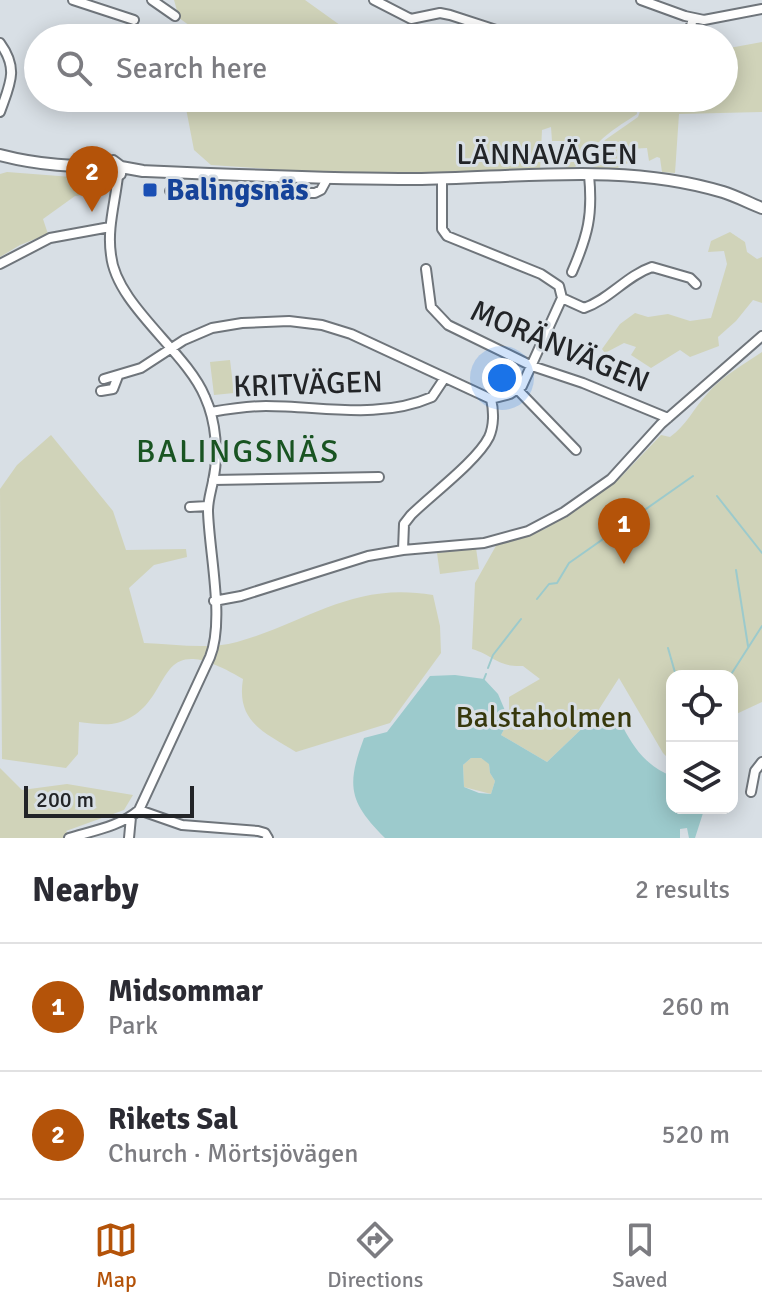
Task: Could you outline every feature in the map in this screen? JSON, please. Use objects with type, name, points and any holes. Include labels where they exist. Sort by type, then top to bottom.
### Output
[{"type":"main road","name":"LÄNNAVÄGEN","points":[[0,155],[86,165],[116,161],[115,174]]},
{"type":"main road","name":"LÄNNAVÄGEN","points":[[0,163],[115,174],[143,171],[327,179],[647,177],[726,192],[762,208]]},
{"type":"street","points":[[73,0],[134,20]]},
{"type":"street","points":[[152,0],[175,16]]},
{"type":"street","points":[[374,0],[411,19],[440,13],[478,24]]},
{"type":"street","points":[[641,0],[704,20],[762,9]]},
{"type":"street","points":[[692,24],[693,18]]},
{"type":"street","points":[[0,43],[10,58],[12,70],[0,112]]},
{"type":"street","points":[[69,838],[131,817],[139,810],[215,646],[208,506],[215,448],[211,412],[193,376],[119,280],[111,258],[110,227],[115,174]]},
{"type":"street","points":[[572,272],[585,243],[591,219],[589,175]]},
{"type":"street","name":"LÄNNAVÄGEN","points":[[170,191],[315,193],[321,190],[327,179]]},
{"type":"street","points":[[104,379],[147,365],[190,336],[212,328],[261,322],[304,322],[351,334],[491,399],[519,391],[562,298],[559,286],[551,279],[447,236],[442,229],[442,179]]},
{"type":"street","points":[[0,264],[50,238],[110,227]]},
{"type":"street","points":[[562,298],[584,308],[597,304],[632,277],[652,267],[690,278],[696,284]]},
{"type":"street","name":"MORÄNVÄGEN","points":[[426,269],[430,304],[440,319],[532,366],[668,418]]},
{"type":"street","points":[[214,601],[241,596],[368,556],[484,543],[528,531],[564,512],[611,479],[668,418],[762,336]]},
{"type":"street","points":[[101,391],[113,389],[118,376]]},
{"type":"street","name":"KRITVÄGEN","points":[[211,412],[268,406],[347,412],[377,409],[432,397],[444,379]]},
{"type":"street","points":[[519,391],[576,450]]},
{"type":"street","points":[[193,401],[205,397]]},
{"type":"street","points":[[403,550],[404,524],[490,436],[491,399]]},
{"type":"street","points":[[213,480],[379,477]]},
{"type":"street","points":[[190,507],[208,506]]},
{"type":"street","points":[[751,792],[755,771],[762,762]]},
{"type":"street","points":[[139,810],[182,825],[258,831],[268,838]]},
{"type":"street","points":[[129,838],[131,817]]},
{"type":"green space","points":[[174,0],[305,0],[338,24],[187,24],[179,18]]},
{"type":"green space","points":[[762,42],[762,112],[679,114],[675,173],[662,172],[660,158],[649,161],[647,148],[629,149],[628,163],[613,170],[593,168],[591,160],[605,140],[638,117],[640,112],[738,112],[738,46]]},
{"type":"green space","points":[[187,112],[637,114],[600,141],[585,163],[566,170],[568,141],[552,141],[551,127],[542,130],[540,171],[372,176],[211,165],[194,150]]},
{"type":"green space","points":[[0,174],[85,178],[99,193],[75,196],[43,219],[48,234],[0,257]]},
{"type":"green space","points":[[730,232],[745,242],[747,252],[757,259],[762,257],[762,303],[753,300],[718,337],[719,346],[690,357],[680,350],[651,368],[631,355],[636,347],[624,343],[605,353],[602,349],[620,324],[635,313],[648,317],[668,314],[690,321],[711,318],[727,264],[724,251],[708,252],[711,241]]},
{"type":"green space","name":"Balstaholmen","points":[[762,352],[762,702],[738,713],[738,670],[666,670],[666,756],[619,678],[594,717],[547,762],[501,735],[509,720],[509,697],[540,679],[523,666],[502,663],[472,649],[475,583],[497,544],[545,529],[621,477],[661,435],[670,437],[676,433],[702,399],[733,371]]},
{"type":"green space","points":[[230,360],[234,393],[214,395],[210,362]]},
{"type":"green space","points":[[51,435],[113,511],[126,550],[186,549],[187,557],[154,565],[129,588],[144,643],[203,646],[237,642],[355,598],[405,592],[433,595],[440,626],[441,653],[390,723],[296,752],[263,731],[248,716],[242,694],[243,679],[212,664],[191,659],[177,663],[167,672],[150,700],[137,714],[113,724],[79,722],[78,754],[66,768],[2,759],[0,489],[17,465]]},
{"type":"green space","points":[[476,548],[479,569],[440,574],[437,553]]},
{"type":"green space","points":[[471,758],[481,758],[489,763],[495,781],[491,794],[464,787],[463,765]]},
{"type":"green space","points":[[0,768],[22,790],[67,784],[133,795],[124,810],[66,831],[72,838],[0,838]]},
{"type":"water","points":[[430,676],[484,679],[498,694],[509,720],[501,735],[547,762],[594,717],[623,727],[643,756],[666,773],[666,814],[703,814],[695,838],[689,838],[687,828],[680,829],[680,838],[385,838],[364,814],[354,792],[353,781],[364,738],[387,732]],"holes":[[[471,758],[481,758],[489,764],[495,781],[491,794],[464,787],[463,765]]]},
{"type":"waterway","points":[[537,599],[549,584],[557,583],[569,563],[693,476]]},
{"type":"waterway","points":[[717,496],[762,553]]},
{"type":"waterway","points":[[736,570],[748,646]]},
{"type":"waterway","points":[[488,668],[493,655],[521,619]]},
{"type":"waterway","points":[[734,670],[762,626]]},
{"type":"waterway","points":[[668,648],[674,670]]},
{"type":"waterway","points":[[484,679],[486,674]]},
{"type":"place","name":"Balingsnäs","points":[[150,190]]},
{"type":"place","name":"Rikets Sal","points":[[92,212]]},
{"type":"place","name":"Midsommar","points":[[624,564]]},
{"type":"district","name":"BALINGSNÄS","points":[[238,451]]}]
